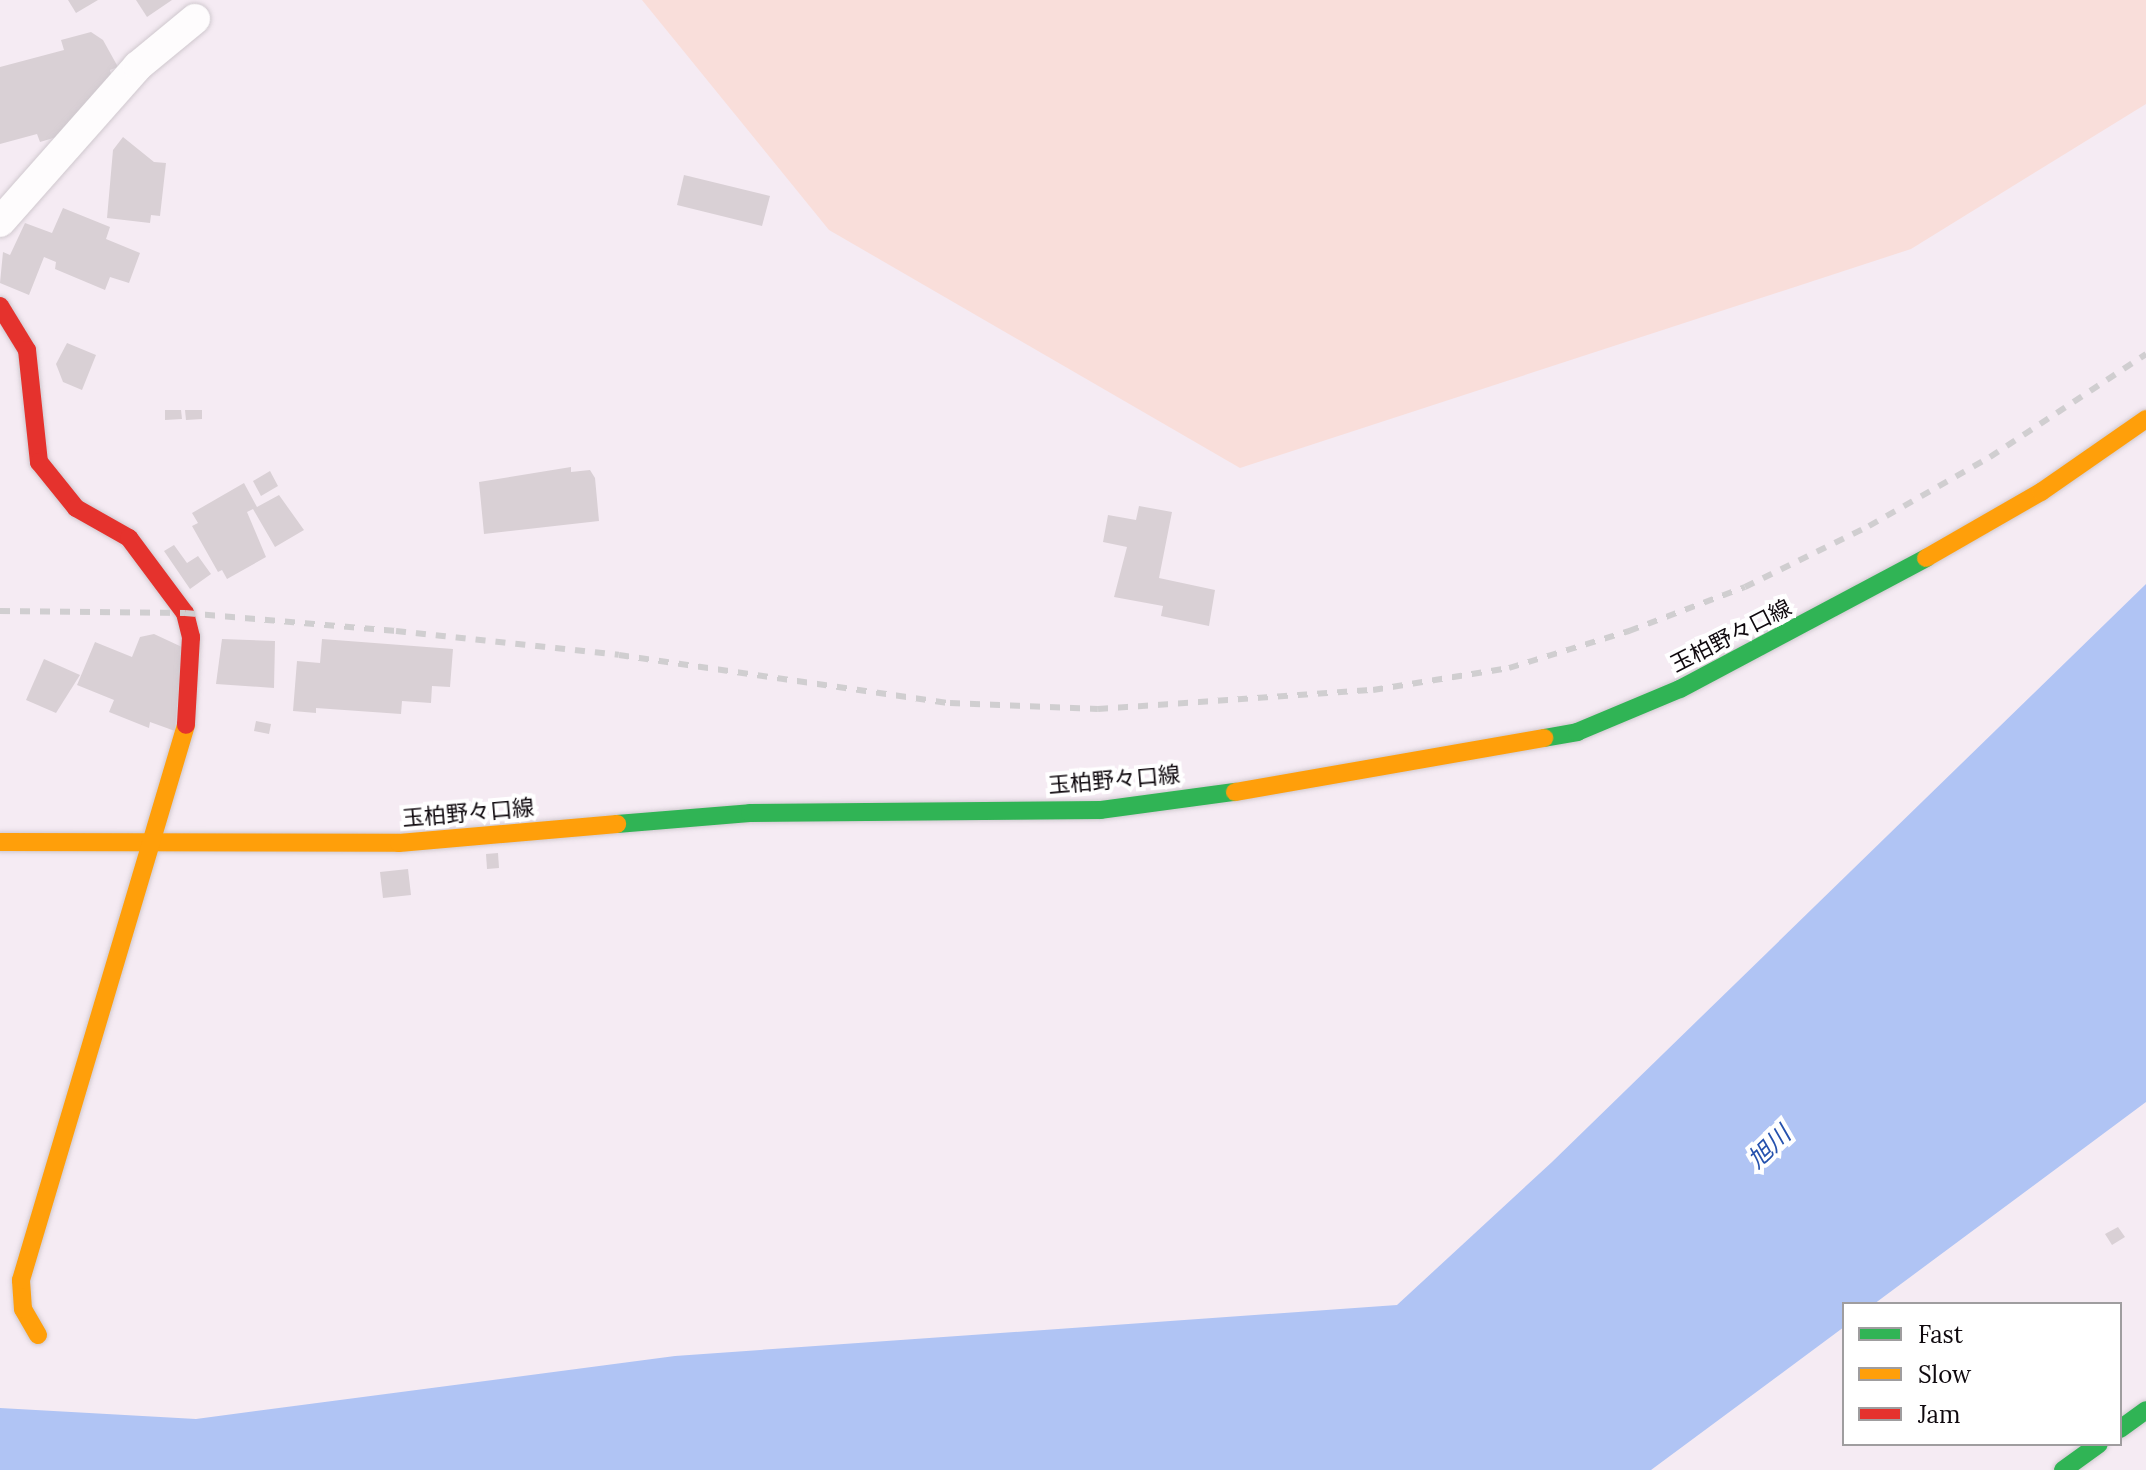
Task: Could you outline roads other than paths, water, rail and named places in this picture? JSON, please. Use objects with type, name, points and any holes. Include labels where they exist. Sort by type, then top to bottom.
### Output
[{"type":"main road","points":[[0,306],[27,350],[39,462],[76,508],[129,538],[185,613],[191,637],[186,726],[21,1280],[23,1309],[38,1335]]},
{"type":"main road","name":"玉柏野々口線","points":[[0,842],[399,843],[750,813],[1101,810],[1321,780],[1577,732],[1680,689],[1839,608],[2041,492],[2146,419]]},
{"type":"main road","points":[[2122,1428],[2146,1410]]},
{"type":"main road","points":[[2063,1470],[2096,1446]]},
{"type":"street","points":[[0,222],[138,66],[195,19]]},
{"type":"water","name":"旭川","points":[[2146,584],[2146,1102],[1877,1302],[1842,1302],[1842,1328],[1651,1470],[0,1470],[0,1408],[196,1419],[675,1356],[1397,1305],[1552,1162]]},
{"type":"railway","points":[[0,611],[185,613],[396,631],[619,655],[950,703],[1098,709],[1373,690],[1509,668],[1629,631],[1745,587],[1869,526],[1990,457],[2146,354]]}]
